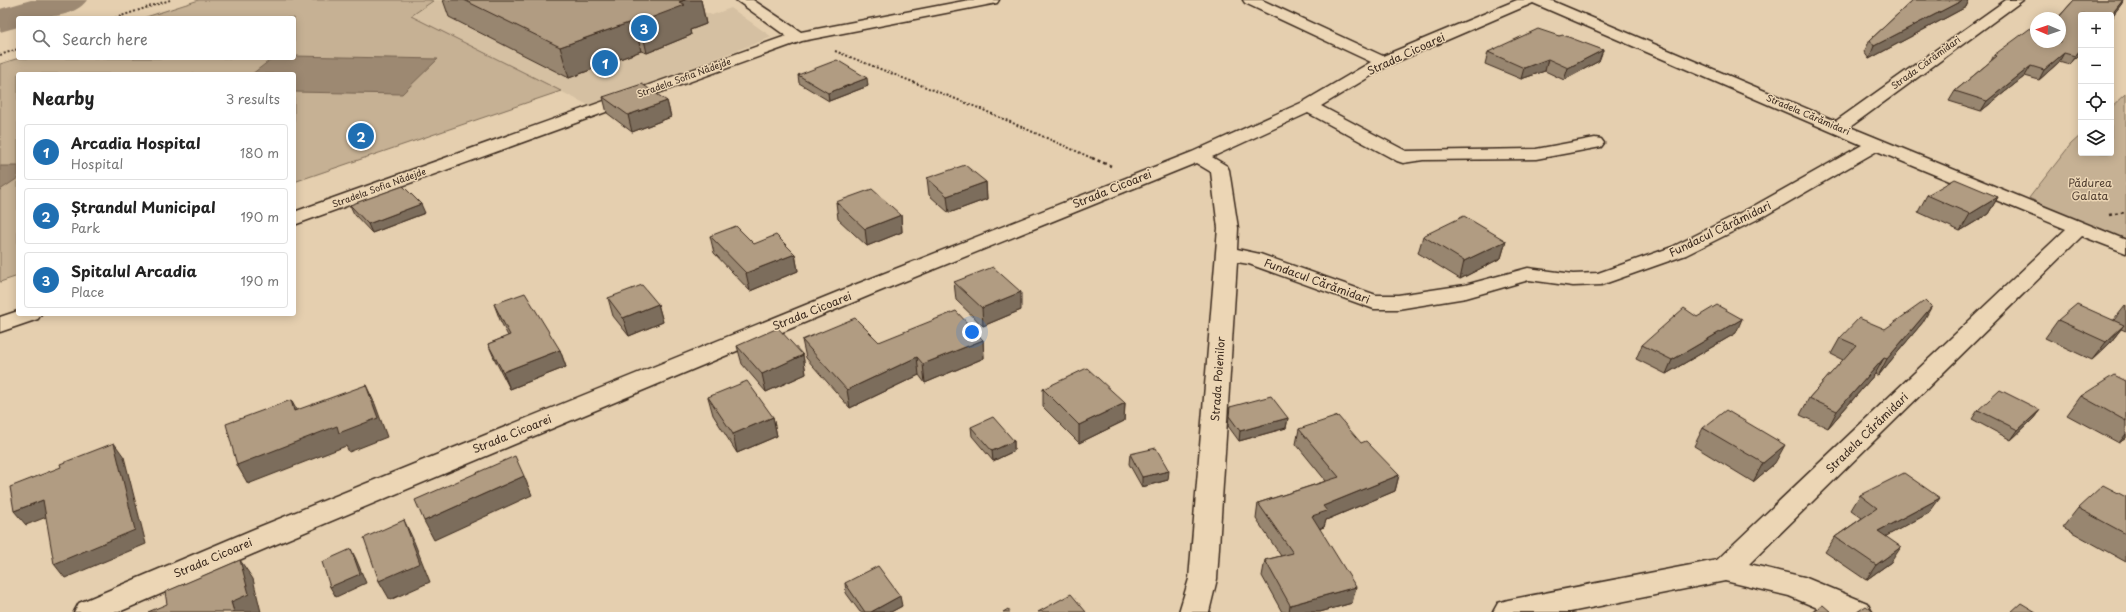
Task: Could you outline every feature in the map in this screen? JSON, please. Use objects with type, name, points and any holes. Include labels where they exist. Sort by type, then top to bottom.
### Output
[{"type":"street","points":[[743,0],[798,37]]},
{"type":"street","name":"Stradela Sofia Nădejde","points":[[296,218],[798,37],[992,0]]},
{"type":"street","points":[[1250,0],[1383,62]]},
{"type":"street","name":"Strada Cicoarei","points":[[89,612],[286,528],[1139,178],[1198,156],[1309,106],[1383,62],[1529,0]]},
{"type":"street","name":"Stradela Cărămidari","points":[[1538,0],[1837,128],[2126,248]]},
{"type":"street","name":"Strada Cărămidari","points":[[1837,128],[2016,0]]},
{"type":"street","points":[[1309,106],[1403,157],[1423,155],[1536,154],[1595,144]]},
{"type":"street","name":"Fundacul Cărămidari","points":[[1227,254],[1253,258],[1374,302],[1398,302],[1466,291],[1528,274],[1573,280],[1601,279],[1679,251],[1760,211],[1876,144]]},
{"type":"street","name":"Strada Poienilor","points":[[1194,612],[1203,579],[1228,228],[1220,170],[1198,156]]},
{"type":"street","name":"Stradela Cărămidari","points":[[1725,570],[2078,229]]},
{"type":"street","points":[[0,325],[25,316]]},
{"type":"street","points":[[1508,612],[1725,570],[1794,586],[1857,612]]},
{"type":"path","points":[[121,16],[170,0]]},
{"type":"path","points":[[798,37],[981,109],[1139,178]]},
{"type":"path","points":[[0,55],[16,51]]},
{"type":"shaded area","points":[[429,0],[674,0],[712,15],[731,8],[772,37],[590,106],[411,16],[433,2]]},
{"type":"shaded area","points":[[296,56],[438,59],[402,94],[296,92],[296,72],[255,72],[270,60],[296,60]]},
{"type":"shaded area","points":[[0,166],[16,166],[16,179],[0,190]]},
{"type":"green space","points":[[199,0],[429,0],[433,1],[411,16],[561,91],[296,181],[296,72],[16,72],[16,277],[0,282],[0,64],[16,59],[296,60],[296,16],[149,16]]},
{"type":"green space","name":"Pădurea Galata","points":[[2126,94],[2126,247],[2029,198],[2071,144],[2078,138],[2078,156],[2114,156],[2114,105]]},
{"type":"building","points":[[464,0],[685,0],[679,2],[685,5],[640,22],[634,21],[560,47]]},
{"type":"building","points":[[1913,0],[1963,0],[1874,46],[1870,40]]},
{"type":"building","points":[[2074,0],[2123,0],[2113,12],[2078,12],[2078,52],[2075,56],[2064,53],[2044,70],[2031,66],[1987,101],[1955,91],[1997,56],[1994,55],[2030,28],[2030,48],[2066,48],[2066,12],[2063,12]]},
{"type":"building","points":[[1538,29],[1559,36],[1563,35],[1603,50],[1568,68],[1548,59],[1524,68],[1488,52]]},
{"type":"building","points":[[837,60],[867,78],[828,93],[798,75]]},
{"type":"building","points":[[642,84],[667,101],[628,115],[603,97]]},
{"type":"building","points":[[965,165],[986,182],[947,196],[927,178]]},
{"type":"building","points":[[1955,179],[1998,197],[1970,214],[1927,195]]},
{"type":"building","points":[[403,186],[421,204],[368,224],[350,205]]},
{"type":"building","points":[[872,189],[901,215],[865,229],[836,202]]},
{"type":"building","points":[[1464,216],[1506,241],[1464,261],[1423,236]]},
{"type":"building","points":[[736,226],[754,244],[776,235],[795,254],[746,273],[710,236]]},
{"type":"building","points":[[993,267],[1021,292],[982,308],[954,282]]},
{"type":"building","points":[[642,285],[658,304],[623,318],[608,298]]},
{"type":"building","points":[[525,293],[560,350],[503,372],[488,344],[510,335],[494,304]]},
{"type":"building","points":[[1926,300],[1932,306],[1887,359],[1884,358],[1837,411],[1809,398],[1856,345],[1840,338],[1859,318],[1885,329]]},
{"type":"building","points":[[2077,304],[2124,325],[2106,342],[2058,320]]},
{"type":"building","points":[[1717,305],[1742,319],[1672,360],[1642,345],[1684,308],[1697,317]]},
{"type":"building","points":[[956,311],[983,340],[923,364],[917,357],[847,390],[802,340],[855,318],[879,342]]},
{"type":"building","points":[[778,328],[803,355],[762,374],[737,346]]},
{"type":"building","points":[[1087,368],[1125,403],[1079,425],[1043,389]]},
{"type":"building","points":[[2114,375],[2126,381],[2126,421],[2081,396]]},
{"type":"building","points":[[747,381],[773,417],[733,434],[708,397]]},
{"type":"building","points":[[366,385],[378,418],[339,433],[337,426],[237,465],[226,424],[291,400],[294,411]]},
{"type":"building","points":[[2000,390],[2040,410],[2018,430],[1978,410]]},
{"type":"building","points":[[1271,396],[1288,418],[1240,431],[1229,416],[1230,407]]},
{"type":"building","points":[[1726,410],[1785,445],[1763,463],[1703,428]]},
{"type":"building","points":[[1338,416],[1361,443],[1366,441],[1399,475],[1323,506],[1327,511],[1312,516],[1356,587],[1290,605],[1265,560],[1293,553],[1258,503],[1339,477],[1299,429]]},
{"type":"building","points":[[993,417],[1014,441],[992,451],[971,427]]},
{"type":"building","points":[[114,443],[135,530],[54,564],[43,500],[14,511],[10,487],[61,467],[60,464]]},
{"type":"building","points":[[1156,448],[1169,471],[1142,477],[1130,454]]},
{"type":"building","points":[[515,456],[524,476],[424,521],[415,500]]},
{"type":"building","points":[[1904,473],[1940,498],[1878,531],[1901,547],[1876,565],[1835,537],[1877,508],[1860,495]]},
{"type":"building","points":[[2103,485],[2126,497],[2126,534],[2078,508]]},
{"type":"building","points":[[404,520],[420,563],[379,581],[364,538]]},
{"type":"building","points":[[351,549],[360,574],[330,587],[322,562]]},
{"type":"building","points":[[240,560],[249,594],[231,602],[234,612],[148,612],[167,604],[165,592]]},
{"type":"building","points":[[878,566],[900,596],[871,612],[865,612],[845,583]]},
{"type":"building","points":[[1071,594],[1086,612],[1038,612]]},
{"type":"building","points":[[2021,603],[2036,612],[2011,612]]},
{"type":"building","points":[[1823,605],[1831,612],[1812,612]]},
{"type":"building","points":[[1866,606],[1874,612],[1857,612]]},
{"type":"building","points":[[1008,609],[1010,612],[1003,612]]},
{"type":"waterway","points":[[16,16],[69,0]]},
{"type":"waterway","points":[[0,21],[16,16]]},
{"type":"place","name":"Spitalul Arcadia","points":[[644,28]]},
{"type":"place","name":"Arcadia Hospital","points":[[605,63]]},
{"type":"place","name":"Ștrandul Municipal","points":[[361,136]]}]
